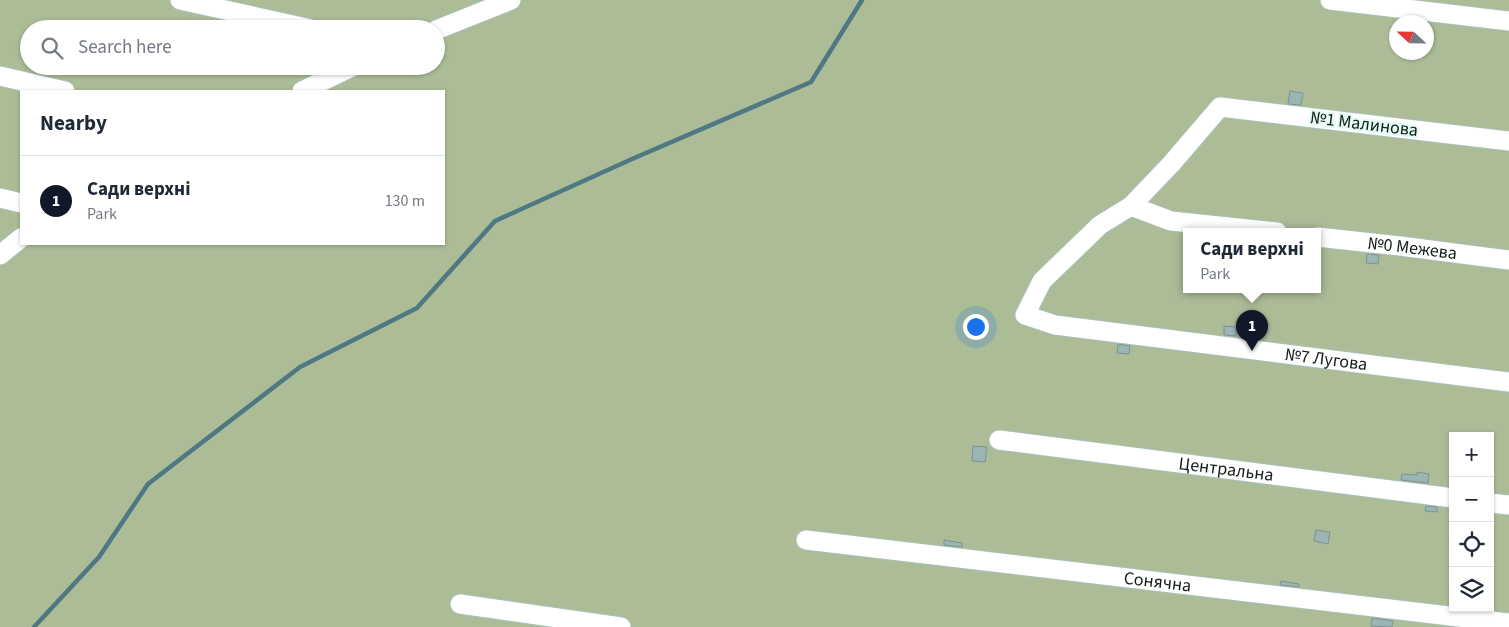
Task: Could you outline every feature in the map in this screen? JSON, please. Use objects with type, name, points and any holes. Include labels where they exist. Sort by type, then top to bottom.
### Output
[{"type":"lane","points":[[180,0],[270,20]]},
{"type":"lane","points":[[445,26],[511,0]]},
{"type":"lane","points":[[1330,0],[1509,21]]},
{"type":"lane","points":[[304,90],[335,75]]},
{"type":"lane","points":[[0,76],[61,90]]},
{"type":"lane","name":"№1 Малинова","points":[[1131,206],[1172,163],[1220,107],[1509,141]]},
{"type":"lane","points":[[0,198],[20,203]]},
{"type":"lane","points":[[1131,206],[1171,221],[1238,228]]},
{"type":"lane","name":"№7 Лугова","points":[[1131,206],[1100,225],[1042,281],[1026,315],[1054,325],[1509,382]]},
{"type":"lane","name":"№0 Межева","points":[[1321,236],[1509,260]]},
{"type":"lane","points":[[0,255],[20,239]]},
{"type":"lane","name":"Центральна","points":[[998,440],[1449,497]]},
{"type":"lane","points":[[1494,503],[1509,505]]},
{"type":"lane","name":"Сонячна","points":[[806,540],[1509,623]]},
{"type":"lane","points":[[460,604],[621,627]]},
{"type":"green space","points":[[0,0],[1509,0],[1509,627],[0,627]]},
{"type":"building","points":[[1290,91],[1303,93],[1301,105],[1288,104]]},
{"type":"building","points":[[1367,254],[1379,255],[1378,264],[1366,263]]},
{"type":"building","points":[[1224,326],[1236,327],[1236,336],[1224,335]]},
{"type":"building","points":[[1118,344],[1130,346],[1129,354],[1117,353]]},
{"type":"building","points":[[973,446],[987,447],[985,462],[972,461]]},
{"type":"building","points":[[1417,472],[1429,474],[1428,483],[1401,480],[1402,474],[1417,475]]},
{"type":"building","points":[[1426,506],[1437,507],[1437,512],[1425,511]]},
{"type":"building","points":[[1316,530],[1330,532],[1328,544],[1314,541]]},
{"type":"building","points":[[944,540],[962,543],[962,547],[944,545]]},
{"type":"building","points":[[1281,581],[1299,584],[1299,587],[1280,585]]},
{"type":"building","points":[[1372,618],[1393,621],[1392,627],[1371,626]]},
{"type":"waterway","points":[[34,627],[99,557],[148,484],[300,367],[417,308],[495,221],[632,159],[811,82],[862,0]]},
{"type":"place","name":"Сади верхні","points":[[1252,351]]}]
